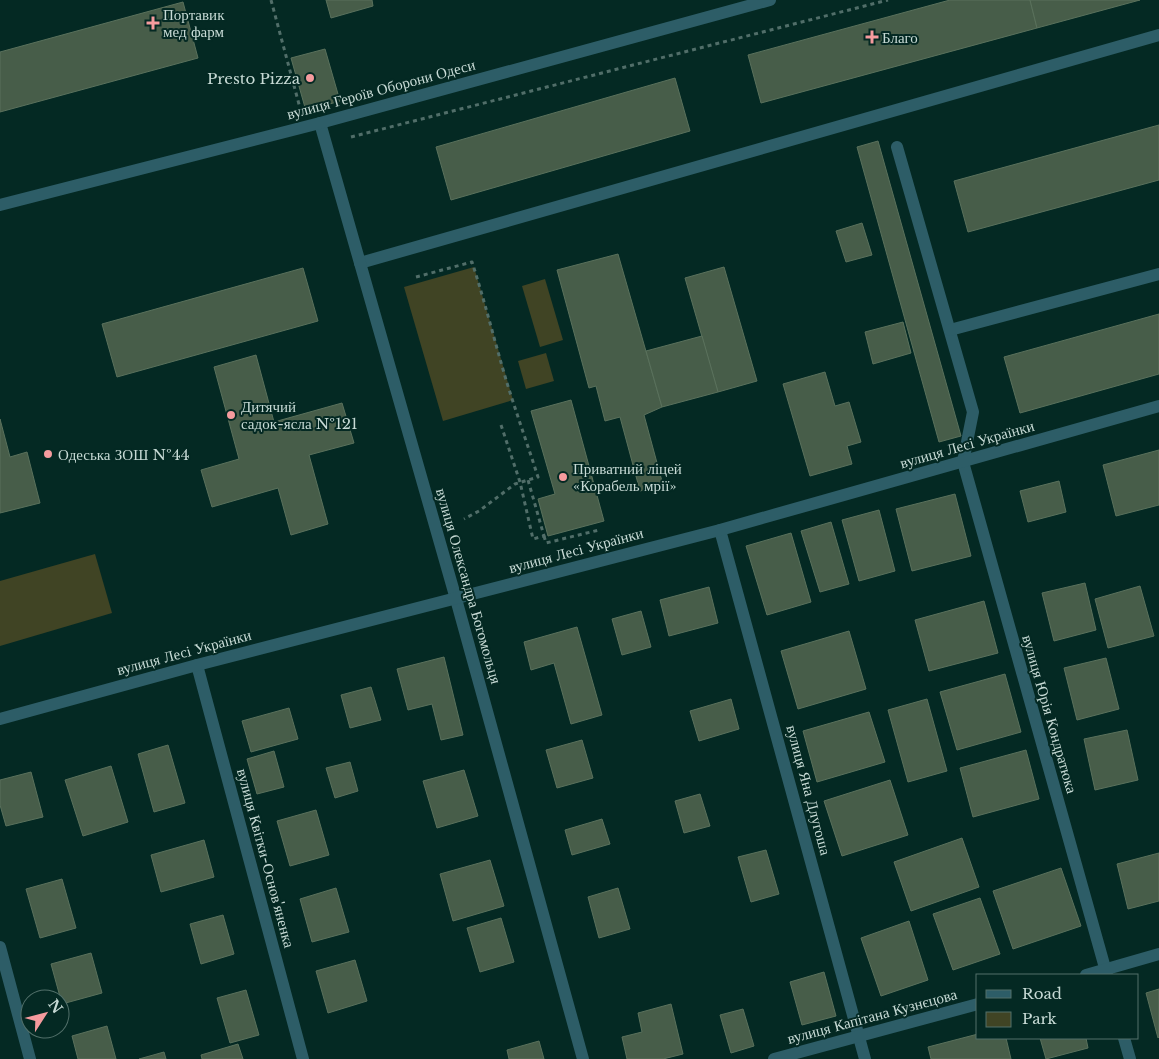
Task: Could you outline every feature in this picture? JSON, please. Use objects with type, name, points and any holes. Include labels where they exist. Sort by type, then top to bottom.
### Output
[{"type":"street","name":"вулиця Героїв Оборони Одеси","points":[[0,205],[306,127],[770,0]]},
{"type":"street","points":[[360,263],[1159,35]]},
{"type":"street","name":"вулиця Олександра Богомольця","points":[[320,123],[456,599],[583,1059]]},
{"type":"street","points":[[897,147],[973,412],[963,462]]},
{"type":"street","points":[[950,330],[1159,274]]},
{"type":"street","name":"вулиця Лесі Українки","points":[[0,719],[197,665],[720,530],[1159,406]]},
{"type":"street","name":"вулиця Юрія Кондратюка","points":[[963,462],[1106,973]]},
{"type":"street","name":"вулиця Яна Длугоша","points":[[720,530],[865,1059]]},
{"type":"street","name":"вулиця Квітки-Основ'яненка","points":[[197,665],[303,1059]]},
{"type":"street","points":[[0,947],[30,1059]]},
{"type":"street","points":[[1106,973],[1159,954]]},
{"type":"street","name":"вулиця Капітана Кузнєцова","points":[[774,1059],[976,1005]]},
{"type":"street","points":[[1124,1039],[1130,1059]]},
{"type":"path","points":[[271,0],[306,127]]},
{"type":"path","points":[[326,144],[888,0]]},
{"type":"path","points":[[416,277],[472,262],[516,412],[538,477],[515,484],[479,511],[464,519]]},
{"type":"path","points":[[501,424],[520,482],[534,539],[544,536]]},
{"type":"path","points":[[528,480],[546,543],[600,530]]},
{"type":"green space","points":[[474,267],[513,400],[443,421],[404,287]]},
{"type":"green space","points":[[545,279],[563,340],[540,347],[522,286]]},
{"type":"green space","points":[[546,353],[554,381],[526,389],[518,361]]},
{"type":"green space","points":[[95,554],[112,613],[0,646],[0,581]]},
{"type":"building","points":[[326,0],[372,0],[373,6],[331,18]]},
{"type":"building","points":[[950,0],[1030,0],[1037,28],[761,103],[748,55]]},
{"type":"building","points":[[1030,0],[1140,0],[1037,28]]},
{"type":"building","points":[[183,2],[198,58],[0,112],[0,52]]},
{"type":"building","points":[[325,49],[340,101],[306,111],[291,58]]},
{"type":"building","points":[[675,78],[690,131],[451,200],[436,147]]},
{"type":"building","points":[[1159,125],[1159,180],[968,232],[954,181]]},
{"type":"building","points":[[878,141],[961,436],[939,442],[857,147]]},
{"type":"building","points":[[862,223],[872,255],[846,262],[836,231]]},
{"type":"building","points":[[618,254],[662,407],[644,415],[663,485],[640,491],[620,417],[605,421],[596,386],[589,388],[557,270]]},
{"type":"building","points":[[724,267],[757,381],[718,392],[685,278]]},
{"type":"building","points":[[303,268],[318,321],[117,377],[102,324]]},
{"type":"building","points":[[1159,314],[1159,374],[1020,413],[1004,357]]},
{"type":"building","points":[[903,322],[911,353],[873,364],[865,332]]},
{"type":"building","points":[[702,336],[718,392],[662,407],[646,351]]},
{"type":"building","points":[[256,355],[274,422],[342,403],[354,443],[309,455],[328,524],[291,535],[278,488],[212,507],[201,470],[239,459],[214,367]]},
{"type":"building","points":[[825,372],[835,406],[849,402],[861,442],[847,446],[852,464],[810,476],[783,384]]},
{"type":"building","points":[[571,400],[604,521],[548,536],[538,499],[555,494],[531,411]]},
{"type":"building","points":[[0,419],[10,457],[27,452],[40,503],[0,513]]},
{"type":"building","points":[[1159,450],[1159,505],[1116,516],[1103,465]]},
{"type":"building","points":[[1059,481],[1066,512],[1028,522],[1020,491]]},
{"type":"building","points":[[955,494],[971,556],[912,571],[896,509]]},
{"type":"building","points":[[879,510],[895,571],[859,581],[842,520]]},
{"type":"building","points":[[831,522],[849,584],[820,592],[801,531]]},
{"type":"building","points":[[791,533],[811,602],[767,615],[746,546]]},
{"type":"building","points":[[1085,583],[1096,630],[1054,641],[1042,593]]},
{"type":"building","points":[[1140,586],[1154,636],[1108,648],[1095,599]]},
{"type":"building","points":[[709,587],[718,623],[669,636],[660,600]]},
{"type":"building","points":[[984,601],[998,653],[929,671],[915,620]]},
{"type":"building","points":[[641,611],[651,647],[622,655],[612,619]]},
{"type":"building","points":[[577,627],[602,715],[571,724],[554,663],[531,670],[524,642]]},
{"type":"building","points":[[849,631],[866,689],[798,709],[781,651]]},
{"type":"building","points":[[444,657],[463,735],[441,740],[432,704],[408,710],[397,669]]},
{"type":"building","points":[[1106,658],[1119,709],[1077,720],[1064,668]]},
{"type":"building","points":[[1005,674],[1021,732],[957,750],[940,692]]},
{"type":"building","points":[[371,687],[381,720],[350,728],[341,695]]},
{"type":"building","points":[[731,699],[739,729],[699,741],[690,711]]},
{"type":"building","points":[[927,699],[947,771],[908,782],[888,710]]},
{"type":"building","points":[[289,708],[298,739],[251,752],[242,721]]},
{"type":"building","points":[[869,712],[885,762],[817,782],[803,731]]},
{"type":"building","points":[[1127,730],[1138,780],[1095,790],[1084,739]]},
{"type":"building","points":[[582,740],[593,778],[557,788],[546,750]]},
{"type":"building","points":[[168,745],[185,803],[154,812],[138,754]]},
{"type":"building","points":[[1026,750],[1039,799],[973,817],[960,768]]},
{"type":"building","points":[[274,751],[284,787],[257,794],[247,759]]},
{"type":"building","points":[[350,762],[358,791],[335,798],[326,768]]},
{"type":"building","points":[[111,766],[128,822],[83,836],[65,780]]},
{"type":"building","points":[[464,770],[478,816],[437,828],[423,781]]},
{"type":"building","points":[[31,772],[43,817],[6,826],[0,805],[0,780]]},
{"type":"building","points":[[890,780],[908,835],[842,856],[824,801]]},
{"type":"building","points":[[700,794],[710,826],[684,833],[675,801]]},
{"type":"building","points":[[316,810],[329,855],[290,866],[277,821]]},
{"type":"building","points":[[602,819],[610,844],[572,855],[565,830]]},
{"type":"building","points":[[962,838],[979,887],[911,911],[894,862]]},
{"type":"building","points":[[204,840],[214,877],[161,892],[151,855]]},
{"type":"building","points":[[766,850],[779,894],[751,902],[738,857]]},
{"type":"building","points":[[1159,853],[1159,901],[1128,909],[1117,864]]},
{"type":"building","points":[[490,860],[504,906],[453,921],[440,874]]},
{"type":"building","points":[[1061,868],[1081,926],[1013,949],[993,891]]},
{"type":"building","points":[[62,879],[76,928],[40,938],[26,889]]},
{"type":"building","points":[[336,888],[349,932],[312,942],[300,899]]},
{"type":"building","points":[[618,888],[630,929],[599,938],[588,897]]},
{"type":"building","points":[[980,898],[1000,954],[953,970],[933,914]]},
{"type":"building","points":[[223,915],[234,954],[201,964],[190,924]]},
{"type":"building","points":[[501,918],[514,962],[480,972],[467,928]]},
{"type":"building","points":[[909,921],[928,980],[881,996],[861,938]]},
{"type":"building","points":[[91,953],[102,993],[70,1002],[70,989],[58,989],[51,964]]},
{"type":"building","points":[[355,960],[367,1001],[328,1013],[316,971]]},
{"type":"building","points":[[824,972],[836,1016],[802,1025],[790,982]]},
{"type":"building","points":[[1159,989],[1159,1037],[1158,1038],[1146,993]]},
{"type":"building","points":[[246,990],[259,1035],[230,1043],[217,998]]},
{"type":"building","points":[[671,1004],[683,1054],[663,1059],[627,1059],[622,1037],[642,1032],[638,1013]]},
{"type":"building","points":[[743,1009],[754,1046],[731,1053],[720,1015]]},
{"type":"building","points":[[107,1026],[116,1059],[78,1059],[72,1036]]},
{"type":"building","points":[[976,1035],[976,1039],[1006,1039],[1011,1059],[931,1059],[928,1047]]},
{"type":"building","points":[[1040,1039],[1086,1039],[1088,1048],[1046,1059]]},
{"type":"building","points":[[539,1041],[544,1059],[509,1059],[507,1050]]},
{"type":"building","points":[[238,1044],[243,1059],[202,1059],[201,1055]]},
{"type":"building","points":[[164,1052],[166,1059],[139,1059]]},
{"type":"place","name":"Портавик мед фарм","points":[[153,23]]},
{"type":"place","name":"Благо","points":[[872,37]]},
{"type":"place","name":"Presto Pizza","points":[[310,78]]},
{"type":"place","name":"Дитячий садок-ясла №121","points":[[231,415]]},
{"type":"place","name":"Одеська ЗОШ №44","points":[[48,454]]},
{"type":"place","name":"Приватний ліцей «Корабель мрії»","points":[[563,477]]}]
